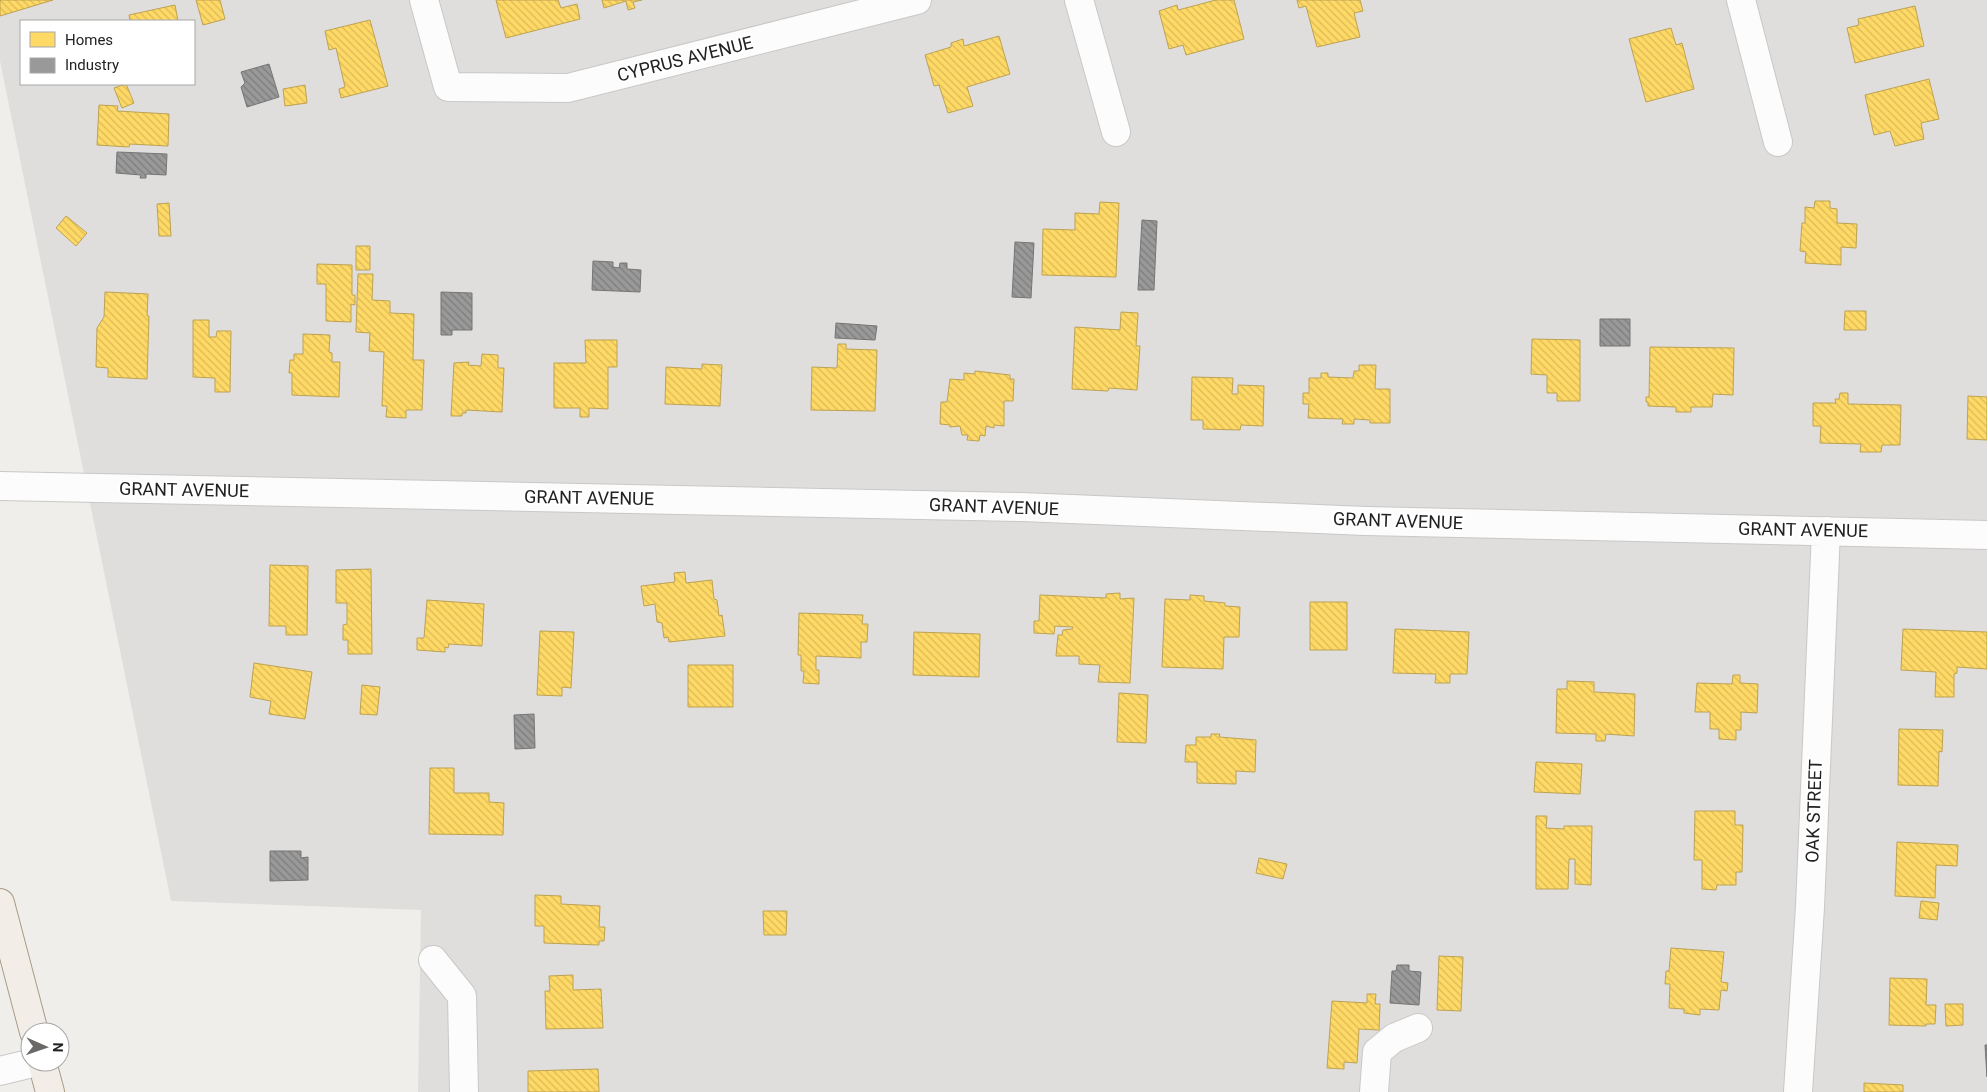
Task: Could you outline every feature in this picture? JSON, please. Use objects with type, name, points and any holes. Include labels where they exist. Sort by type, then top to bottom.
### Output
[{"type":"main road","points":[[0,903],[31,1022]]},
{"type":"main road","points":[[45,1072],[50,1092]]},
{"type":"street","name":"CYPRUS AVENUE","points":[[424,0],[448,86],[568,88],[917,0]]},
{"type":"street","points":[[1079,0],[1116,132]]},
{"type":"street","points":[[1741,0],[1778,142]]},
{"type":"street","name":"GRANT AVENUE","points":[[0,486],[1022,507],[1366,521],[1987,535]]},
{"type":"street","name":"OAK STREET","points":[[1798,1092],[1810,907],[1826,530]]},
{"type":"street","points":[[433,960],[462,996],[464,1092]]},
{"type":"street","points":[[1374,1092],[1377,1052],[1394,1038],[1418,1028]]},
{"type":"street","points":[[0,1071],[20,1066]]},
{"type":"shaded area","points":[[0,0],[1987,0],[1987,1092],[418,1092],[421,910],[171,901],[0,61]]},
{"type":"building: Homes","points":[[0,0],[53,0],[0,16]]},
{"type":"building: Homes","points":[[196,0],[220,0],[225,19],[203,25]]},
{"type":"building: Homes","points":[[496,0],[558,0],[561,8],[577,4],[580,19],[506,38]]},
{"type":"building: Homes","points":[[602,0],[642,0],[633,2],[635,8],[628,10],[626,1],[604,8]]},
{"type":"building: Homes","points":[[1216,0],[1234,0],[1244,39],[1186,55],[1183,45],[1169,49],[1159,11],[1177,5],[1178,10]]},
{"type":"building: Homes","points":[[1297,0],[1360,0],[1363,11],[1354,13],[1360,37],[1317,47],[1306,6],[1299,8]]},
{"type":"building: Homes","points":[[175,5],[178,20],[130,20],[129,15]]},
{"type":"building: Homes","points":[[1915,6],[1924,46],[1855,63],[1847,28],[1859,25],[1858,19]]},
{"type":"building: Homes","points":[[370,20],[388,86],[341,98],[339,89],[345,87],[336,48],[329,50],[325,31]]},
{"type":"building: Homes","points":[[1671,28],[1676,45],[1682,43],[1694,89],[1646,102],[1629,39]]},
{"type":"building: Homes","points":[[999,36],[1010,74],[967,87],[973,106],[948,113],[939,85],[934,86],[925,55],[951,47],[951,43],[963,39],[964,46]]},
{"type":"building: Homes","points":[[1929,79],[1939,119],[1921,123],[1924,139],[1895,146],[1890,131],[1874,135],[1865,95]]},
{"type":"building: Homes","points":[[126,85],[134,103],[122,108],[114,88]]},
{"type":"building: Homes","points":[[305,85],[307,103],[285,106],[283,89]]},
{"type":"building: Homes","points":[[99,105],[118,106],[117,111],[169,114],[168,146],[130,144],[129,147],[97,145]]},
{"type":"building: Homes","points":[[1815,201],[1830,201],[1830,208],[1837,209],[1837,223],[1857,224],[1856,248],[1841,247],[1841,265],[1805,263],[1806,252],[1800,251],[1802,223],[1805,223],[1805,207],[1814,208]]},
{"type":"building: Homes","points":[[1100,202],[1119,203],[1116,277],[1042,275],[1043,229],[1075,230],[1075,213],[1099,214]]},
{"type":"building: Homes","points":[[169,203],[171,236],[159,236],[157,204]]},
{"type":"building: Homes","points":[[66,216],[87,233],[76,246],[56,228]]},
{"type":"building: Homes","points":[[356,246],[370,246],[370,270],[356,270]]},
{"type":"building: Homes","points":[[317,264],[352,265],[352,295],[355,295],[355,305],[351,304],[351,322],[326,321],[326,284],[317,284]]},
{"type":"building: Homes","points":[[358,274],[373,274],[372,300],[390,301],[390,313],[414,314],[413,360],[424,360],[422,410],[406,410],[406,418],[386,417],[387,406],[382,406],[384,352],[369,351],[370,333],[356,332]]},
{"type":"building: Homes","points":[[105,292],[148,294],[147,379],[108,377],[108,368],[96,367],[97,328],[104,317]]},
{"type":"building: Homes","points":[[1845,311],[1866,311],[1866,330],[1844,330]]},
{"type":"building: Homes","points":[[1121,312],[1138,313],[1136,346],[1140,346],[1137,390],[1109,388],[1108,391],[1072,389],[1075,327],[1120,330]]},
{"type":"building: Homes","points":[[193,320],[209,320],[209,337],[216,337],[217,331],[231,331],[230,392],[215,392],[215,378],[193,377]]},
{"type":"building: Homes","points":[[303,334],[330,335],[329,352],[332,353],[332,362],[340,362],[339,397],[292,395],[292,373],[289,373],[290,360],[294,360],[294,354],[303,354]]},
{"type":"building: Homes","points":[[1532,339],[1580,340],[1580,401],[1557,401],[1557,393],[1547,393],[1547,375],[1531,374]]},
{"type":"building: Homes","points":[[585,340],[617,340],[617,367],[608,367],[608,409],[589,408],[589,417],[580,417],[580,408],[554,408],[554,363],[586,363]]},
{"type":"building: Homes","points":[[838,344],[846,344],[846,349],[877,350],[875,411],[811,410],[812,367],[837,368]]},
{"type":"building: Homes","points":[[1650,347],[1734,348],[1733,395],[1713,394],[1712,407],[1691,407],[1691,412],[1676,412],[1676,407],[1648,406],[1646,397],[1649,397]]},
{"type":"building: Homes","points":[[482,354],[498,355],[498,368],[504,368],[502,412],[466,410],[466,413],[462,413],[462,416],[451,416],[454,363],[469,362],[468,365],[481,366]]},
{"type":"building: Homes","points":[[702,364],[722,365],[720,406],[665,404],[666,367],[702,369]]},
{"type":"building: Homes","points":[[1359,365],[1376,365],[1375,389],[1390,389],[1390,423],[1370,423],[1370,420],[1354,419],[1354,424],[1342,424],[1343,419],[1308,418],[1309,404],[1303,404],[1303,393],[1309,393],[1309,378],[1321,378],[1321,373],[1328,373],[1328,377],[1353,378],[1354,371],[1359,371]]},
{"type":"building: Homes","points":[[975,371],[1010,375],[1010,379],[1014,379],[1013,401],[1004,401],[1004,426],[994,425],[994,428],[986,426],[985,436],[980,435],[979,441],[967,440],[968,435],[962,435],[960,426],[950,427],[950,425],[940,424],[941,402],[947,402],[950,379],[964,380],[964,373],[975,374]]},
{"type":"building: Homes","points":[[1192,377],[1233,378],[1232,394],[1238,394],[1238,385],[1264,386],[1263,426],[1241,425],[1240,430],[1203,429],[1203,420],[1191,420]]},
{"type":"building: Homes","points":[[1840,393],[1848,393],[1848,404],[1901,405],[1900,445],[1882,445],[1881,452],[1860,452],[1861,444],[1820,443],[1821,426],[1813,426],[1813,403],[1836,403],[1835,399],[1839,399]]},
{"type":"building: Homes","points":[[1968,396],[1987,397],[1987,440],[1967,439]]},
{"type":"building: Homes","points":[[270,565],[308,566],[307,635],[286,635],[286,626],[269,626]]},
{"type":"building: Homes","points":[[371,569],[372,654],[348,654],[348,640],[343,640],[343,625],[347,624],[347,603],[336,603],[336,570]]},
{"type":"building: Homes","points":[[685,572],[686,583],[712,580],[714,599],[717,600],[719,616],[722,615],[725,636],[669,642],[668,637],[664,638],[662,623],[657,622],[655,604],[644,606],[641,586],[675,582],[674,573]]},
{"type":"building: Homes","points":[[1120,593],[1120,599],[1134,598],[1130,683],[1098,682],[1100,665],[1079,664],[1079,656],[1056,656],[1058,635],[1062,635],[1063,630],[1072,629],[1073,627],[1055,626],[1054,634],[1034,633],[1034,621],[1039,621],[1040,595],[1106,598],[1106,594]]},
{"type":"building: Homes","points":[[1190,595],[1204,596],[1204,601],[1240,607],[1239,637],[1224,637],[1223,669],[1162,667],[1165,599],[1190,600]]},
{"type":"building: Homes","points":[[427,600],[484,604],[482,646],[449,644],[448,648],[445,647],[445,652],[417,650],[417,638],[424,638]]},
{"type":"building: Homes","points":[[1310,602],[1347,602],[1347,650],[1310,650]]},
{"type":"building: Homes","points":[[799,613],[863,615],[862,624],[868,624],[867,642],[861,642],[861,658],[816,656],[819,684],[803,683],[804,671],[801,671],[801,655],[798,655]]},
{"type":"building: Homes","points":[[1395,629],[1469,632],[1467,674],[1450,674],[1450,683],[1435,683],[1436,674],[1393,673]]},
{"type":"building: Homes","points":[[1903,629],[1987,632],[1987,669],[1957,667],[1957,673],[1954,674],[1954,697],[1935,697],[1936,672],[1901,670]]},
{"type":"building: Homes","points":[[540,631],[574,632],[571,688],[562,687],[562,696],[537,695]]},
{"type":"building: Homes","points":[[914,632],[980,634],[979,677],[913,675]]},
{"type":"building: Homes","points":[[254,663],[312,672],[305,719],[269,714],[271,701],[250,697]]},
{"type":"building: Homes","points":[[688,665],[733,665],[733,707],[688,707]]},
{"type":"building: Homes","points":[[1733,675],[1740,675],[1740,683],[1758,684],[1757,713],[1741,712],[1741,730],[1736,730],[1736,740],[1719,739],[1719,729],[1710,729],[1710,712],[1695,712],[1697,683],[1732,684]]},
{"type":"building: Homes","points":[[1567,681],[1594,682],[1594,692],[1635,694],[1634,736],[1606,734],[1605,741],[1596,741],[1596,734],[1556,733],[1557,689],[1567,689]]},
{"type":"building: Homes","points":[[362,685],[380,687],[377,715],[360,714]]},
{"type":"building: Homes","points":[[1119,693],[1148,695],[1146,743],[1117,742]]},
{"type":"building: Homes","points":[[1899,729],[1943,730],[1942,752],[1939,751],[1938,786],[1898,785]]},
{"type":"building: Homes","points":[[1211,734],[1220,734],[1219,737],[1256,740],[1255,772],[1236,771],[1236,784],[1197,783],[1197,762],[1185,762],[1186,745],[1196,745],[1196,737],[1211,737]]},
{"type":"building: Homes","points":[[1536,762],[1582,764],[1580,794],[1534,792]]},
{"type":"building: Homes","points":[[430,768],[454,768],[454,793],[489,793],[489,802],[504,803],[503,835],[429,834]]},
{"type":"building: Homes","points":[[1695,811],[1735,811],[1735,825],[1743,825],[1742,872],[1736,872],[1736,885],[1717,885],[1716,890],[1702,889],[1702,860],[1694,860]]},
{"type":"building: Homes","points":[[1536,816],[1547,816],[1546,828],[1564,829],[1564,826],[1592,826],[1591,885],[1575,884],[1575,859],[1569,859],[1568,889],[1536,889]]},
{"type":"building: Homes","points":[[1897,842],[1958,845],[1957,866],[1936,865],[1935,898],[1895,896]]},
{"type":"building: Homes","points":[[1259,858],[1287,864],[1283,879],[1256,873]]},
{"type":"building: Homes","points":[[535,895],[561,896],[561,904],[600,906],[599,927],[605,927],[604,941],[599,941],[599,945],[544,943],[544,926],[535,926]]},
{"type":"building: Homes","points":[[1921,901],[1939,903],[1937,920],[1919,918]]},
{"type":"building: Homes","points":[[763,911],[787,911],[786,935],[764,935]]},
{"type":"building: Homes","points":[[1671,948],[1724,952],[1721,982],[1728,983],[1727,991],[1721,990],[1719,1010],[1700,1009],[1700,1015],[1684,1013],[1684,1009],[1669,1008],[1670,984],[1665,984],[1666,971],[1669,971]]},
{"type":"building: Homes","points":[[1439,956],[1463,957],[1461,1011],[1437,1010]]},
{"type":"building: Homes","points":[[573,975],[573,990],[601,989],[603,1028],[546,1029],[545,991],[550,991],[549,976]]},
{"type":"building: Homes","points":[[1890,978],[1927,979],[1926,1005],[1936,1005],[1935,1024],[1926,1024],[1926,1026],[1889,1025]]},
{"type":"building: Homes","points":[[1367,994],[1376,994],[1375,1004],[1380,1004],[1379,1030],[1359,1029],[1357,1063],[1344,1062],[1344,1069],[1327,1068],[1332,1001],[1367,1003]]},
{"type":"building: Homes","points":[[1945,1004],[1963,1004],[1963,1025],[1946,1026]]},
{"type":"building: Homes","points":[[598,1069],[599,1092],[528,1092],[528,1071]]},
{"type":"building: Homes","points":[[1864,1083],[1903,1085],[1903,1092],[1864,1092]]},
{"type":"building: Industry","points":[[269,64],[279,97],[247,107],[241,87],[245,83],[241,72]]},
{"type":"building: Industry","points":[[117,152],[167,154],[166,175],[146,174],[146,178],[140,178],[141,175],[116,173]]},
{"type":"building: Industry","points":[[1142,220],[1157,221],[1154,290],[1138,290]]},
{"type":"building: Industry","points":[[1015,242],[1034,243],[1031,298],[1012,297]]},
{"type":"building: Industry","points":[[593,261],[613,262],[613,267],[619,268],[620,263],[627,263],[627,269],[641,270],[640,292],[592,290]]},
{"type":"building: Industry","points":[[441,292],[472,293],[472,330],[452,330],[452,335],[441,335]]},
{"type":"building: Industry","points":[[1600,319],[1630,319],[1630,346],[1600,346]]},
{"type":"building: Industry","points":[[836,323],[877,326],[875,340],[835,338]]},
{"type":"building: Industry","points":[[534,714],[535,748],[515,749],[514,715]]},
{"type":"building: Industry","points":[[270,851],[301,851],[301,858],[308,857],[308,880],[270,881]]},
{"type":"building: Industry","points":[[1397,965],[1409,965],[1409,971],[1421,972],[1419,1005],[1390,1003],[1392,971],[1396,971]]},
{"type":"building: Industry","points":[[1985,1045],[1987,1045],[1987,1077]]}]
